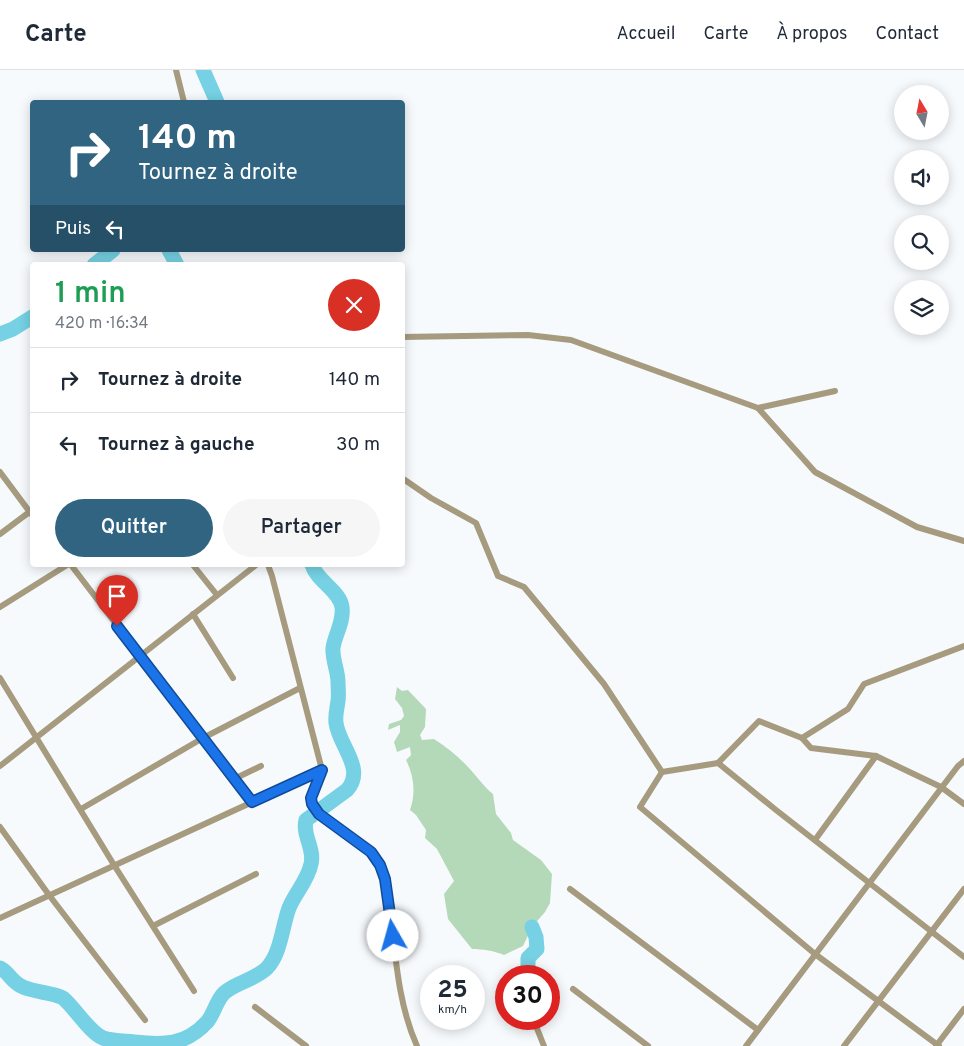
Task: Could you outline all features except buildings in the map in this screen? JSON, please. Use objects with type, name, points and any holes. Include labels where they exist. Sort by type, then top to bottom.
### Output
[{"type":"street","points":[[176,70],[184,100]]},
{"type":"street","points":[[405,337],[528,335],[570,340],[758,408],[815,472],[917,527],[964,541]]},
{"type":"street","points":[[758,408],[835,390]]},
{"type":"street","points":[[0,472],[30,510]]},
{"type":"street","points":[[405,480],[431,498],[476,523],[498,576],[524,587],[604,684],[662,772]]},
{"type":"street","points":[[0,534],[30,513]]},
{"type":"street","points":[[0,607],[66,567]]},
{"type":"street","points":[[71,567],[252,802]]},
{"type":"street","points":[[195,567],[217,595]]},
{"type":"street","points":[[0,766],[253,567]]},
{"type":"street","points":[[269,567],[322,770],[311,798],[312,804],[319,814],[371,852],[380,865],[385,879],[388,898],[400,992],[416,1046]]},
{"type":"street","points":[[193,614],[233,678]]},
{"type":"street","points":[[802,738],[848,709],[864,684],[964,646]]},
{"type":"street","points":[[0,678],[114,865],[194,991]]},
{"type":"street","points":[[80,809],[203,738],[300,688]]},
{"type":"street","points":[[964,804],[941,788],[876,756],[811,748],[802,738],[759,721],[718,762],[662,772],[640,807],[815,954],[938,1046],[964,1009]]},
{"type":"street","points":[[815,840],[876,756]]},
{"type":"street","points":[[718,762],[964,957]]},
{"type":"street","points":[[746,1046],[941,788],[958,766],[964,762]]},
{"type":"street","points":[[234,779],[261,766]]},
{"type":"street","points":[[0,918],[322,770]]},
{"type":"street","points":[[0,827],[145,1020]]},
{"type":"street","points":[[153,926],[256,874]]},
{"type":"street","points":[[570,889],[758,1030]]},
{"type":"street","points":[[844,1046],[964,889]]},
{"type":"street","points":[[573,990],[648,1046]]},
{"type":"street","points":[[255,1007],[306,1046]]},
{"type":"street","points":[[538,1030],[544,1046]]},
{"type":"green space","points":[[397,687],[402,691],[408,690],[426,709],[425,727],[420,735],[422,740],[434,739],[464,763],[493,794],[496,814],[511,833],[513,840],[541,860],[552,874],[550,903],[545,912],[532,927],[523,946],[504,955],[488,950],[472,949],[448,919],[444,894],[454,881],[437,849],[425,838],[426,830],[416,815],[410,810],[413,785],[411,772],[406,760],[411,755],[410,747],[397,752],[394,742],[400,732],[400,725],[388,730],[389,724],[401,720],[404,716],[402,708],[395,699]]},
{"type":"waterway","points":[[203,70],[216,100]]},
{"type":"waterway","points":[[98,262],[110,252]]},
{"type":"waterway","points":[[170,252],[175,262]]},
{"type":"waterway","points":[[0,334],[13,329],[30,318]]},
{"type":"waterway","points":[[0,968],[23,987],[63,998],[87,1025],[103,1038],[155,1044],[182,1040],[199,1030],[207,1022],[224,993],[262,972],[272,962],[289,908],[307,876],[311,864],[312,858],[305,826],[306,820],[347,790],[354,774],[350,757],[338,732],[336,720],[338,678],[333,648],[341,623],[342,607],[337,596],[313,567]]},
{"type":"waterway","points":[[528,965],[528,958],[537,949],[536,937],[532,927]]},
{"type":"route","points":[[117,626],[252,802],[322,770],[311,798],[312,804],[319,814],[371,852],[380,865],[385,879],[393,936]]}]
